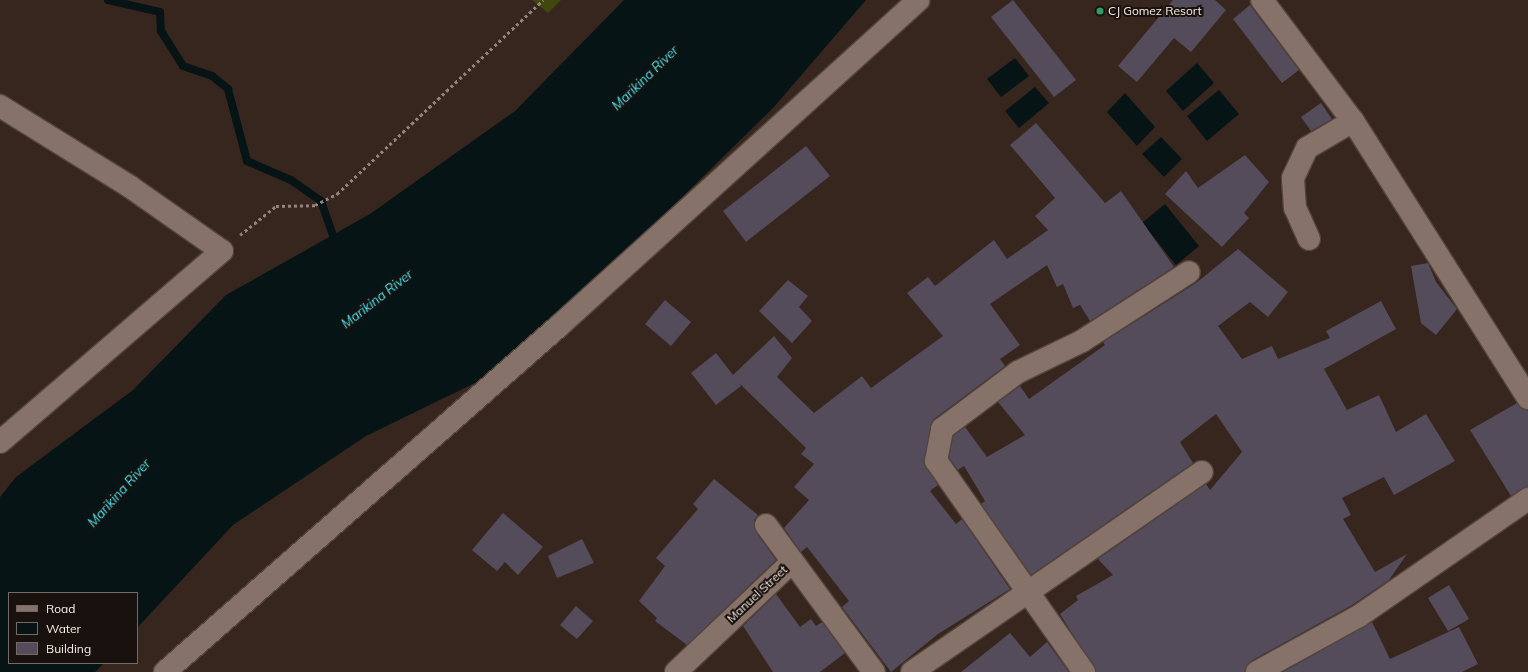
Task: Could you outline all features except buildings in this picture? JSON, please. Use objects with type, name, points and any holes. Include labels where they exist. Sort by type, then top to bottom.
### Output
[{"type":"street","points":[[165,672],[553,331],[918,0]]},
{"type":"street","points":[[1262,0],[1353,121],[1528,398]]},
{"type":"street","points":[[0,106],[129,186],[222,251],[0,442]]},
{"type":"street","points":[[1309,239],[1295,208],[1293,178],[1307,148],[1353,121]]},
{"type":"street","points":[[1084,672],[1024,592],[936,461],[942,430],[1018,372],[1082,341],[1189,272]]},
{"type":"street","points":[[912,672],[1024,592],[1202,472]]},
{"type":"street","points":[[1257,672],[1359,616],[1528,499]]},
{"type":"street","points":[[766,526],[792,562]]},
{"type":"street","name":"Manuel Street","points":[[676,672],[792,562],[874,672]]},
{"type":"path","points":[[222,251],[276,206],[315,205],[337,194],[543,0]]},
{"type":"green space","points":[[532,0],[561,0],[548,13]]},
{"type":"water","name":"Marikina River","points":[[624,0],[866,0],[773,108],[625,253],[483,379],[366,436],[233,525],[138,627],[138,592],[8,592],[8,664],[103,664],[95,672],[0,672],[0,497],[16,477],[133,390],[226,295],[370,214],[515,111]]},
{"type":"water","points":[[1015,58],[1029,76],[1001,97],[987,79]]},
{"type":"water","points":[[1197,63],[1214,83],[1183,111],[1166,91]]},
{"type":"water","points":[[1035,87],[1049,103],[1019,128],[1005,111]]},
{"type":"water","points":[[1219,90],[1239,114],[1207,141],[1187,116]]},
{"type":"water","points":[[1125,93],[1155,127],[1137,146],[1107,112]]},
{"type":"water","points":[[1161,137],[1182,159],[1164,177],[1142,154]]},
{"type":"water","points":[[1165,204],[1199,246],[1176,265],[1142,223]]},
{"type":"waterway","points":[[108,0],[160,12],[161,31],[183,66],[212,76],[228,89],[247,161],[291,180],[321,201],[336,244]]},
{"type":"place","name":"CJ Gomez Resort","points":[[1100,11]]}]
